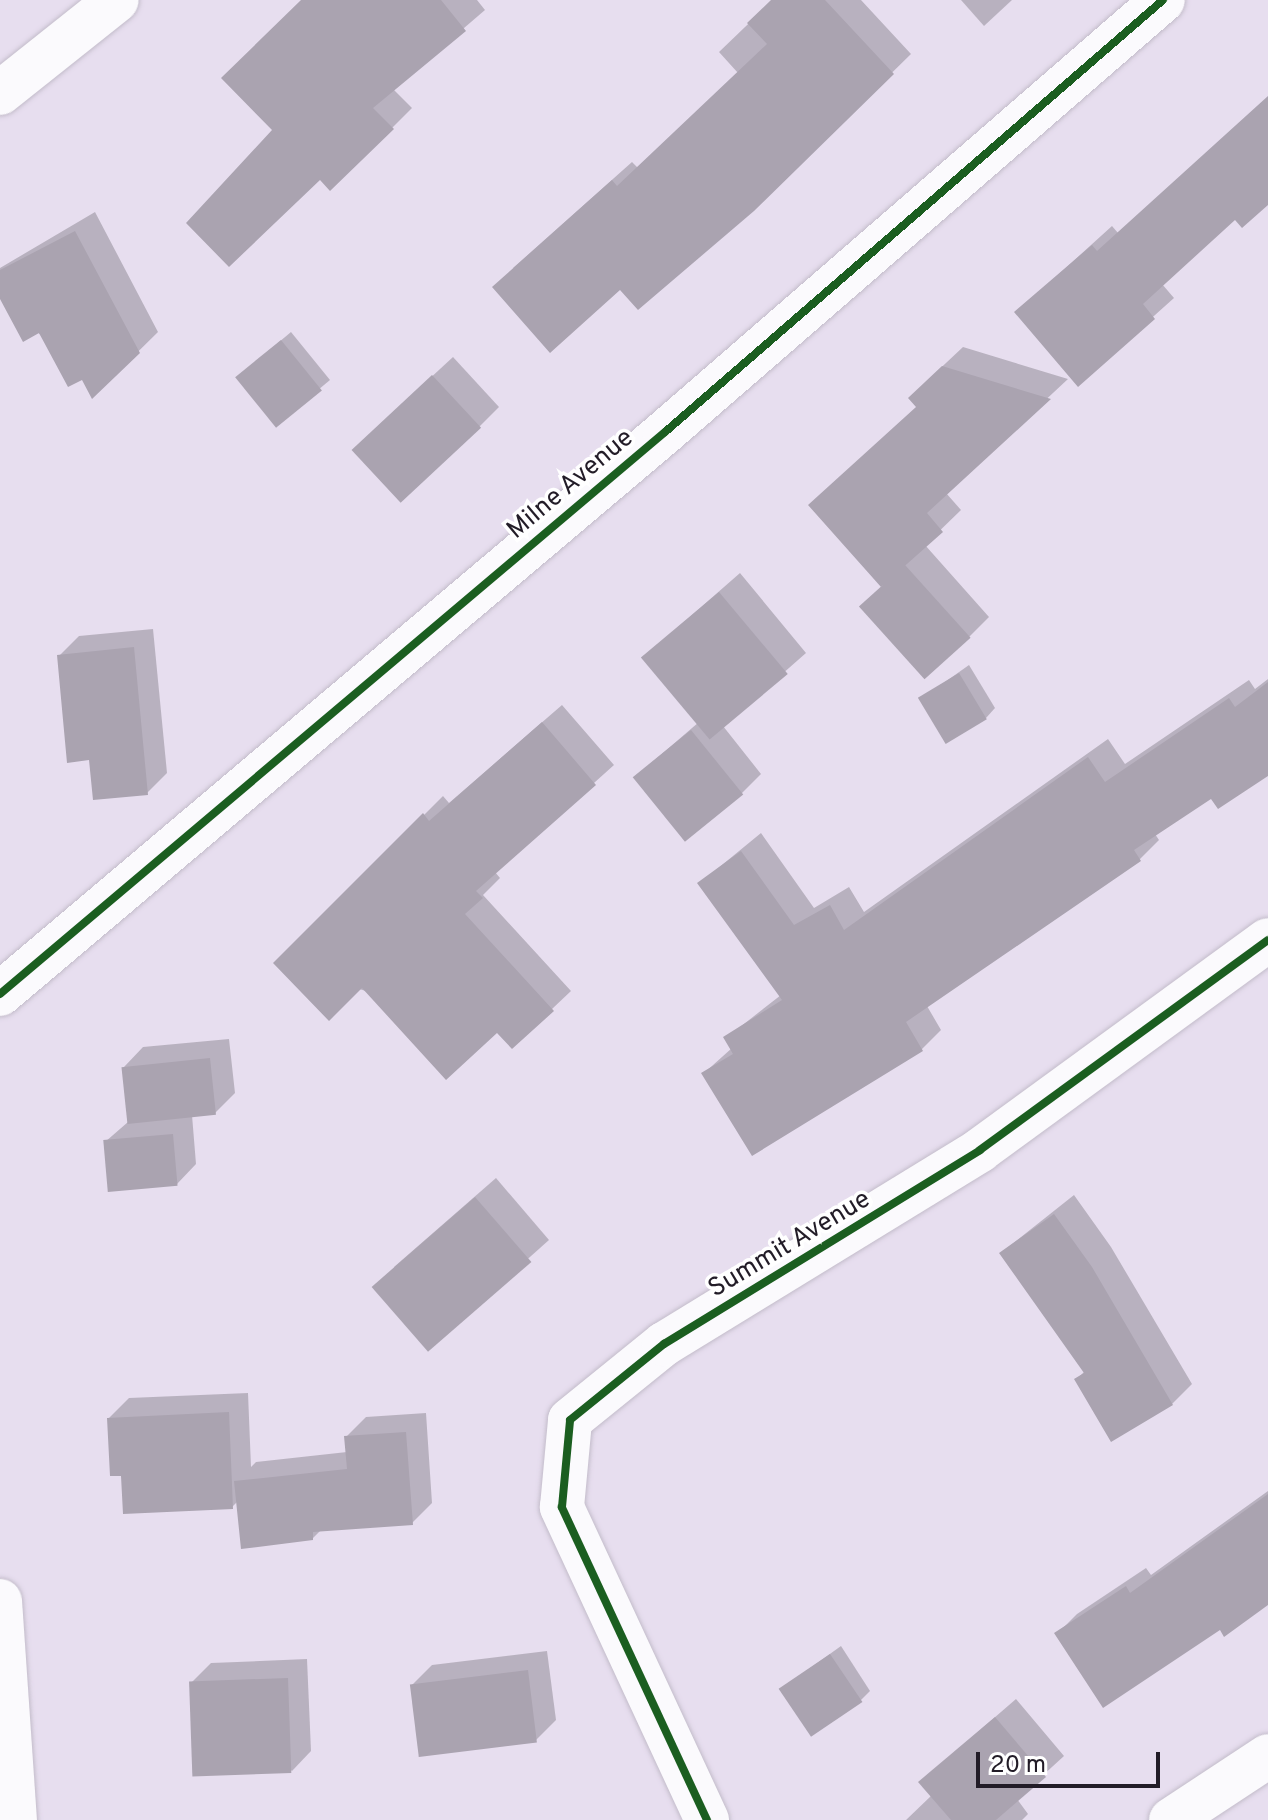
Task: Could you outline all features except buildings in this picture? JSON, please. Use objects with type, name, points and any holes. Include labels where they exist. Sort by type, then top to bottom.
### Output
[{"type":"street","points":[[0,93],[117,0]]},
{"type":"street","name":"Milne Avenue","points":[[0,994],[665,432],[1163,0]]},
{"type":"street","name":"Summit Avenue","points":[[707,1820],[562,1507],[570,1420],[664,1344],[980,1150],[1268,940]]},
{"type":"street","points":[[0,1601],[15,1820]]},
{"type":"street","points":[[1171,1820],[1268,1756]]},
{"type":"cycle path","points":[[0,994],[665,432],[1163,0]]},
{"type":"cycle path","points":[[707,1820],[562,1507],[570,1420],[664,1344],[980,1150],[1268,940]]}]
